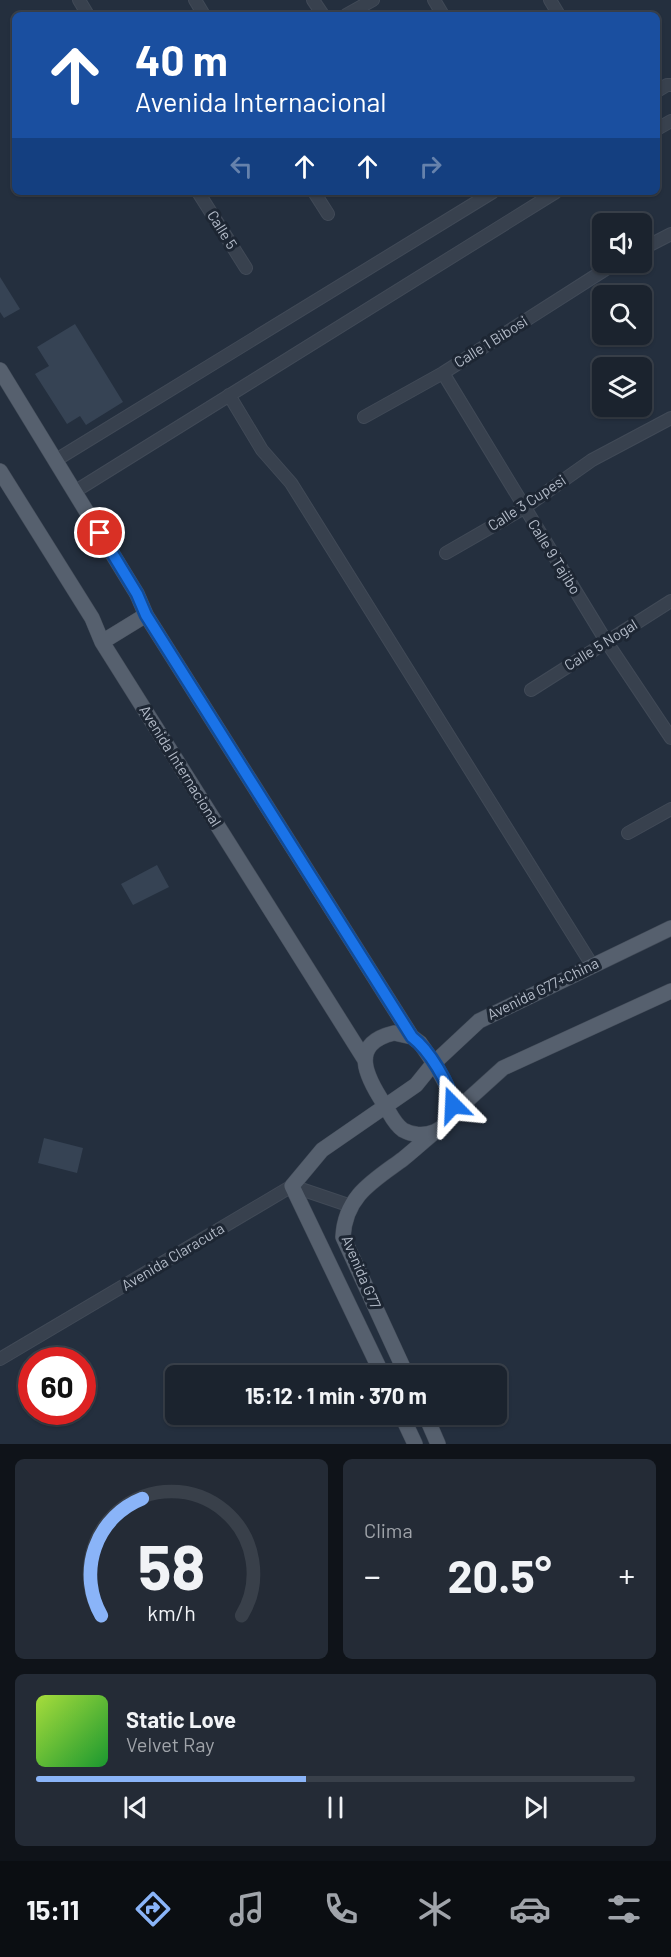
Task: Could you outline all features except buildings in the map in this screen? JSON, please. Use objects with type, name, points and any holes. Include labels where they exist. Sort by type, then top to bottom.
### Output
[{"type":"main road","points":[[0,370],[137,594],[146,615],[412,1037]]},
{"type":"main road","name":"Avenida Internacional","points":[[0,471],[92,618],[102,642],[365,1060]]},
{"type":"main road","points":[[102,642],[146,615]]},
{"type":"main road","name":"Avenida G77+China","points":[[292,1186],[322,1150],[416,1085],[433,1064],[479,1021],[671,928]]},
{"type":"main road","points":[[450,1116],[503,1068],[671,991]]},
{"type":"main road","points":[[436,1131],[426,1135],[415,1134],[405,1131],[396,1124],[369,1081],[365,1070],[368,1049],[375,1041],[384,1035],[403,1034],[420,1043],[451,1094],[453,1105],[450,1116]]},
{"type":"main road","name":"Avenida G77","points":[[402,1365],[342,1237],[344,1221],[351,1206],[365,1187],[444,1125],[450,1116]]},
{"type":"main road","name":"Avenida G77","points":[[292,1186],[378,1365]]},
{"type":"main road","points":[[406,1425],[415,1444]]},
{"type":"main road","points":[[430,1425],[438,1444]]},
{"type":"street","points":[[351,12],[373,0]]},
{"type":"street","name":"Calle 5","points":[[200,195],[246,268]]},
{"type":"street","points":[[316,195],[328,214]]},
{"type":"street","points":[[56,460],[488,195]]},
{"type":"street","points":[[74,492],[551,195]]},
{"type":"street","points":[[652,244],[671,234]]},
{"type":"street","name":"Calle 1 Bibosi","points":[[364,417],[443,373],[599,273]]},
{"type":"street","name":"Calle 9 Tajibo","points":[[443,373],[606,641],[671,738]]},
{"type":"street","points":[[229,395],[262,450],[291,483],[592,965]]},
{"type":"street","name":"Calle 3 Cupesi","points":[[446,553],[524,508],[592,460],[671,418]]},
{"type":"street","name":"Calle 5 Nogal","points":[[531,690],[671,601]]},
{"type":"street","points":[[628,833],[671,809]]},
{"type":"street","points":[[292,1186],[351,1206]]},
{"type":"street","name":"Avenida Claracuta","points":[[0,1359],[292,1186]]},
{"type":"route","points":[[100,533],[137,594],[146,615],[412,1037],[420,1043],[447,1086],[453,1105]]}]
